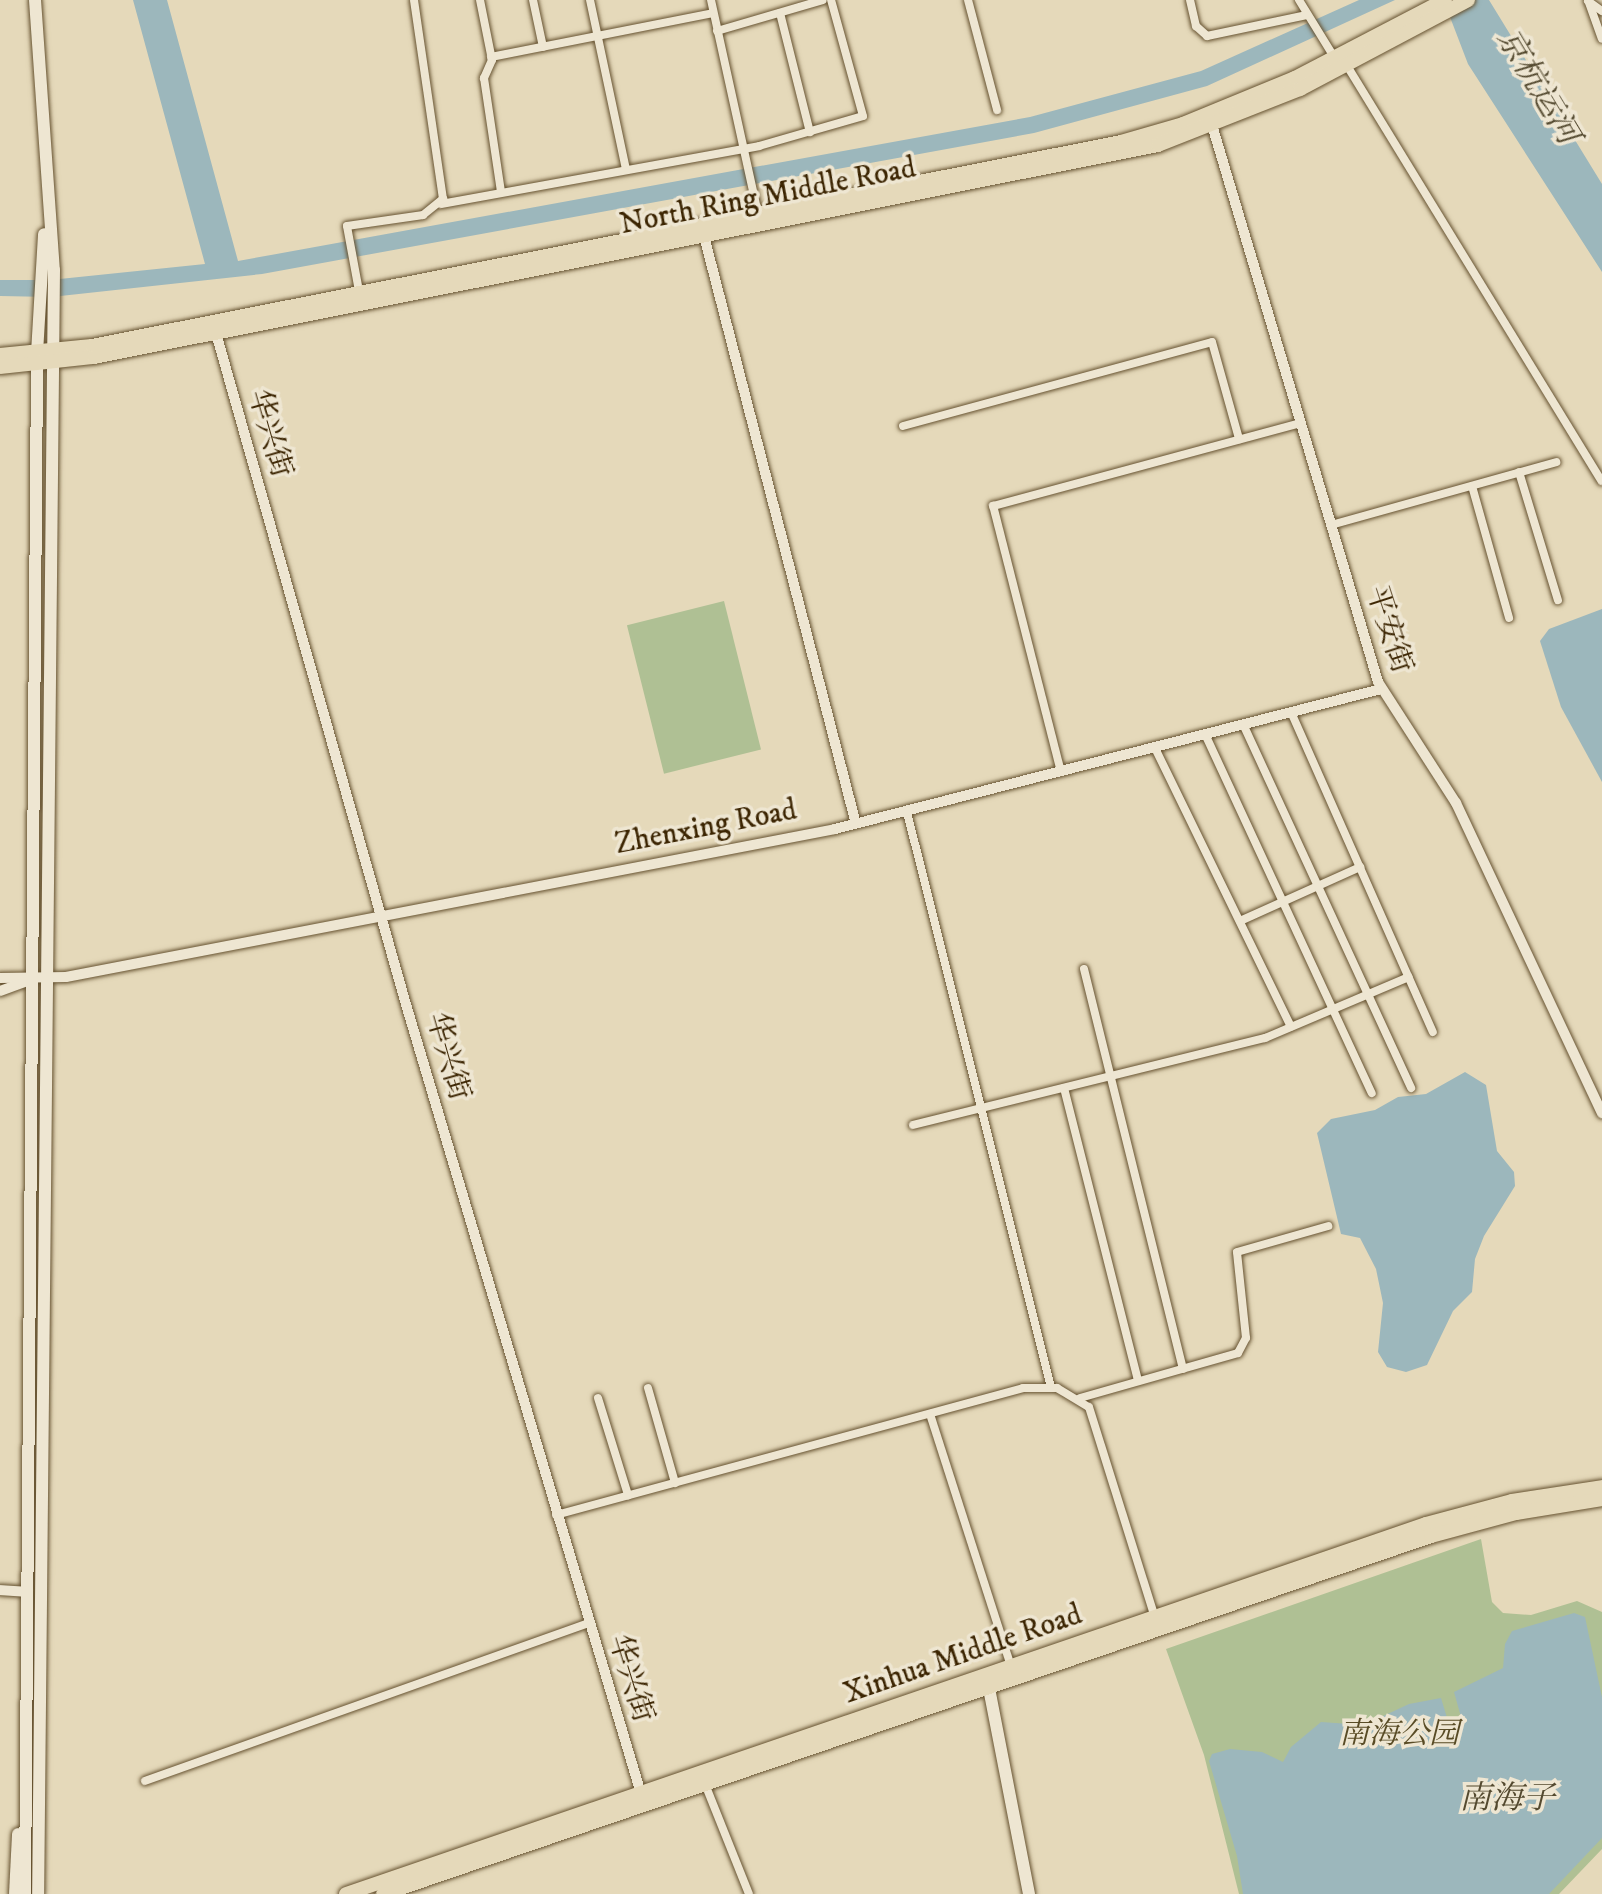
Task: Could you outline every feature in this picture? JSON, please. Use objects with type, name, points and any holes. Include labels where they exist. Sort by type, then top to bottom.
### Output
[{"type":"main road","points":[[25,1894],[32,979],[45,358],[53,324],[54,270],[46,219],[35,0]]},
{"type":"main road","name":"North Ring Middle Road","points":[[1430,14],[1445,0]]},
{"type":"main road","name":"North Ring Middle Road","points":[[45,358],[704,236],[1124,154],[1212,125],[1430,14],[1468,0]]},
{"type":"main road","name":"North Ring Middle Road","points":[[214,326],[359,291],[1154,134],[1340,61]]},
{"type":"main road","points":[[39,1894],[47,979],[45,358],[38,324],[39,271],[46,219]]},
{"type":"main road","points":[[0,355],[45,358]]},
{"type":"main road","points":[[0,367],[45,358]]},
{"type":"main road","name":"Xinhua Middle Road","points":[[383,1894],[643,1799],[705,1784],[988,1681],[1011,1666],[1475,1509],[1602,1487]]},
{"type":"main road","name":"Xinhua Middle Road","points":[[346,1894],[643,1799],[988,1681],[1455,1529],[1602,1499]]},
{"type":"main road","points":[[988,1681],[1029,1894]]},
{"type":"main road","points":[[15,1894],[20,1796],[26,1776]]},
{"type":"street","points":[[414,0],[441,204]]},
{"type":"street","points":[[480,0],[491,57],[484,78],[501,192]]},
{"type":"street","points":[[533,0],[543,47]]},
{"type":"street","points":[[590,0],[626,169]]},
{"type":"street","points":[[711,0],[758,213]]},
{"type":"street","points":[[717,31],[823,0]]},
{"type":"street","points":[[359,291],[347,226],[423,215],[441,204],[745,147],[863,116],[831,0]]},
{"type":"street","points":[[968,0],[997,110]]},
{"type":"street","points":[[1190,0],[1196,26],[1207,36],[1307,15]]},
{"type":"street","points":[[1299,0],[1602,481]]},
{"type":"street","points":[[1588,0],[1602,11]]},
{"type":"street","points":[[1588,0],[1602,39]]},
{"type":"street","points":[[491,57],[713,13]]},
{"type":"street","points":[[780,13],[810,132]]},
{"type":"street","name":"平安街","points":[[1212,125],[1381,689],[1456,803],[1602,1113]]},
{"type":"street","points":[[704,236],[856,824]]},
{"type":"street","name":"华兴街","points":[[214,326],[556,1515],[643,1799]]},
{"type":"street","points":[[903,426],[1212,342],[1239,439]]},
{"type":"street","points":[[1061,772],[993,506],[1301,423]]},
{"type":"street","points":[[1331,525],[1556,462]]},
{"type":"street","points":[[1519,472],[1558,600]]},
{"type":"street","points":[[1472,486],[1509,618]]},
{"type":"street","name":"Zhenxing Road","points":[[0,978],[47,979],[856,824],[1381,689]]},
{"type":"street","points":[[1291,712],[1433,1032]]},
{"type":"street","points":[[1243,724],[1411,1088]]},
{"type":"street","points":[[1205,734],[1372,1093]]},
{"type":"street","points":[[1155,748],[1291,1027]]},
{"type":"street","points":[[907,812],[1051,1387]]},
{"type":"street","points":[[1240,921],[1360,867]]},
{"type":"street","points":[[1084,969],[1183,1369]]},
{"type":"street","points":[[913,1125],[1109,1077],[1291,1027],[1409,977]]},
{"type":"street","points":[[0,991],[32,979]]},
{"type":"street","points":[[1064,1088],[1138,1381]]},
{"type":"street","points":[[1080,1398],[1183,1369],[1244,1347],[1237,1252],[1328,1226]]},
{"type":"street","points":[[556,1515],[1023,1388],[1051,1387],[1080,1398],[1089,1407],[1155,1617]]},
{"type":"street","points":[[648,1388],[675,1483]]},
{"type":"street","points":[[598,1398],[628,1495]]},
{"type":"street","points":[[930,1414],[1011,1666]]},
{"type":"street","points":[[0,1590],[28,1592]]},
{"type":"street","points":[[145,1781],[588,1623]]},
{"type":"street","points":[[705,1784],[749,1894]]},
{"type":"green space","points":[[724,601],[761,749],[664,774],[627,625]]},
{"type":"green space","name":"南海子","points":[[1481,1539],[1492,1602],[1503,1613],[1531,1615],[1577,1601],[1602,1612],[1602,1849],[1559,1894],[1239,1894],[1204,1755],[1166,1649]]},
{"type":"water","points":[[133,0],[167,0],[238,261],[1030,117],[1201,71],[1359,0],[1395,0],[1207,86],[1034,133],[262,274],[51,297],[0,296],[0,280],[50,280],[205,264]]},
{"type":"water","name":"京杭运河","points":[[1438,0],[1489,0],[1602,184],[1602,272],[1468,64],[1450,17]]},
{"type":"water","points":[[1602,609],[1602,782],[1561,707],[1540,641],[1549,629]]},
{"type":"water","points":[[1465,1072],[1486,1085],[1497,1151],[1514,1172],[1515,1186],[1484,1236],[1475,1259],[1472,1292],[1453,1311],[1427,1365],[1406,1372],[1387,1367],[1378,1352],[1383,1303],[1376,1269],[1360,1238],[1341,1234],[1317,1133],[1331,1119],[1375,1110],[1398,1097],[1426,1094]]},
{"type":"water","name":"南海子","points":[[1574,1613],[1585,1617],[1602,1697],[1602,1838],[1549,1894],[1243,1894],[1237,1856],[1209,1761],[1212,1754],[1230,1749],[1262,1752],[1283,1762],[1291,1747],[1321,1722],[1364,1725],[1409,1704],[1441,1698],[1448,1721],[1461,1717],[1454,1692],[1503,1668],[1505,1644],[1512,1631]]},
{"type":"park label","name":"南海公园","points":[[1399,1735]]}]
